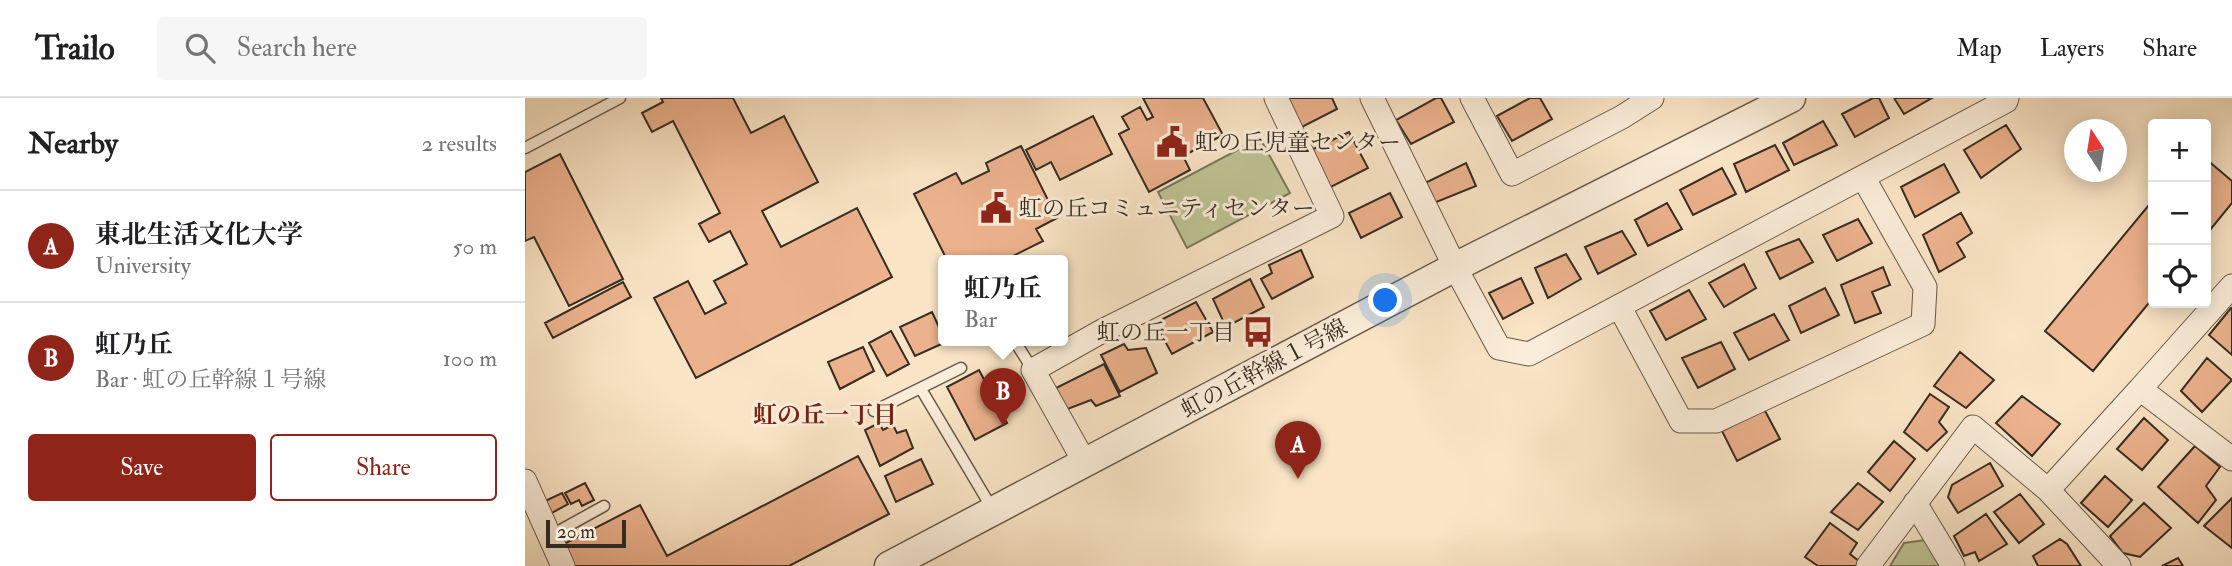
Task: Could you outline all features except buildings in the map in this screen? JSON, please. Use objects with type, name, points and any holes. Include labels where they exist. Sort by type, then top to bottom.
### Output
[{"type":"street","points":[[1085,463],[1033,370],[1104,330],[1332,216],[1276,98]]},
{"type":"street","points":[[1372,98],[1455,267],[1499,348],[1529,354],[2006,101],[2007,98]]},
{"type":"street","points":[[1472,98],[1512,174],[1622,117],[1652,98]]},
{"type":"street","name":"虹の丘幹線１号線","points":[[890,566],[1455,267],[1791,98]]},
{"type":"street","points":[[1619,306],[1681,421],[1716,421],[1923,324],[1925,287],[1863,177]]},
{"type":"street","points":[[2048,490],[2232,286]]},
{"type":"street","points":[[2140,389],[2232,459]]},
{"type":"street","points":[[1868,566],[1973,427],[2048,490],[2119,566]]},
{"type":"street","points":[[525,481],[563,566]]},
{"type":"street","points":[[1915,503],[1952,566]]},
{"type":"lane","points":[[525,148],[620,98]]},
{"type":"lane","points":[[1018,346],[1033,370]]},
{"type":"lane","points":[[874,411],[961,368]]},
{"type":"lane","points":[[921,389],[994,512]]},
{"type":"lane","points":[[548,537],[604,506]]},
{"type":"green space","points":[[1260,138],[1290,193],[1187,248],[1158,192]]},
{"type":"green space","points":[[1925,540],[1940,566],[1890,566],[1904,543]]},
{"type":"place","name":"虹の丘児童センター","points":[[1172,142]]},
{"type":"place","name":"虹の丘コミュニティセンター","points":[[996,208]]},
{"type":"place","name":"虹の丘一丁目","points":[[1258,332]]},
{"type":"place","name":"虹乃丘","points":[[1003,426]]},
{"type":"place","name":"東北生活文化大学","points":[[1298,479]]},
{"type":"district","name":"虹の丘一丁目","points":[[825,415]]}]
